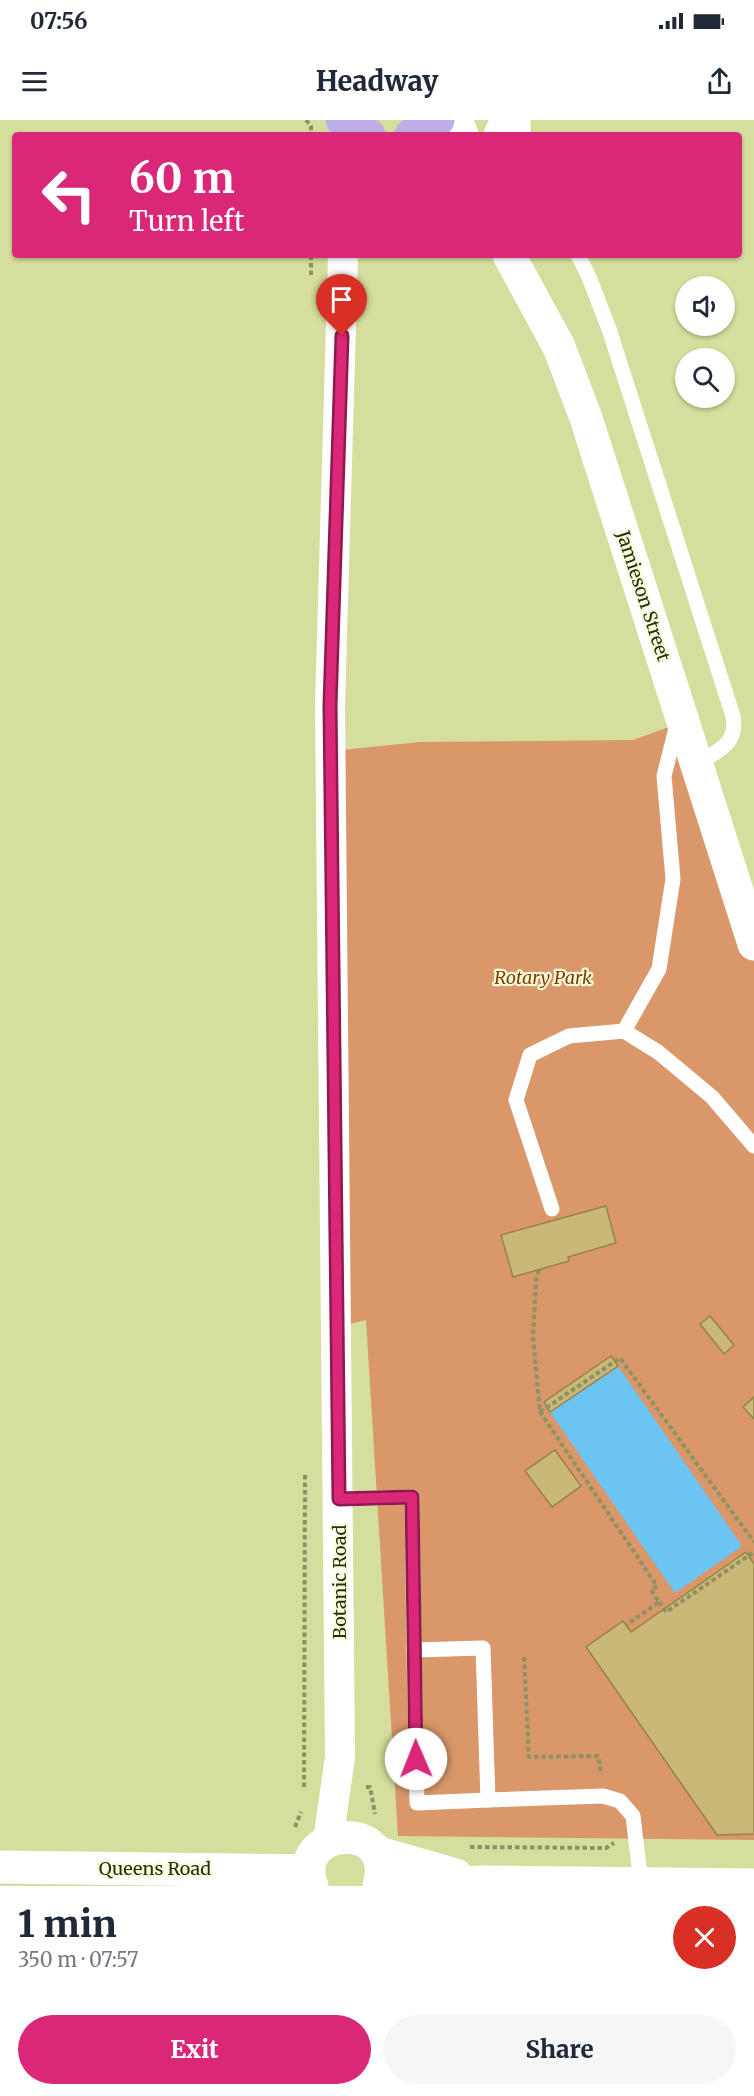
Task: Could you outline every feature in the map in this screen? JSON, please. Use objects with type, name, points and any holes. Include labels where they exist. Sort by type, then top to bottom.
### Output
[{"type":"main road","points":[[342,120],[362,132]]},
{"type":"main road","points":[[418,132],[438,120]]},
{"type":"street","name":"Botanic Road","points":[[346,258],[330,705],[340,1757],[359,1838]]},
{"type":"street","name":"Jamieson Street","points":[[511,258],[559,347],[586,418],[754,944]]},
{"type":"street","points":[[311,1879],[312,1859],[318,1848],[359,1838],[478,1882]]},
{"type":"street","points":[[359,1838],[381,1863],[382,1876],[379,1886]]},
{"type":"street","name":"Queens Road","points":[[0,1867],[311,1879]]},
{"type":"street","points":[[409,1886],[478,1882],[754,1886]]},
{"type":"lane","points":[[580,258],[609,329],[733,716],[734,734],[731,741],[697,764]]},
{"type":"lane","points":[[624,1031],[659,969],[673,879],[664,776],[680,712]]},
{"type":"lane","points":[[552,1209],[516,1100],[530,1055],[569,1036],[624,1031],[658,1052],[712,1097],[754,1146]]},
{"type":"lane","points":[[339,1499],[412,1497],[417,1803],[603,1796],[621,1801],[633,1816],[641,1884]]},
{"type":"lane","points":[[414,1650],[483,1648],[488,1800]]},
{"type":"path","points":[[310,279],[311,258]]},
{"type":"path","points":[[539,1270],[536,1281],[533,1337],[540,1412],[657,1586],[651,1590],[666,1612],[754,1552]]},
{"type":"path","points":[[540,1412],[620,1358],[754,1542]]},
{"type":"path","points":[[304,1796],[305,1464]]},
{"type":"path","points":[[626,1625],[660,1602]]},
{"type":"path","points":[[359,1838],[370,1787]]},
{"type":"path","points":[[290,1837],[304,1805]]},
{"type":"path","points":[[465,1847],[606,1848],[619,1839],[637,1839]]},
{"type":"green space","name":"Rotary Park","points":[[683,722],[754,945],[754,1840],[398,1836],[366,1320],[337,1327],[331,751],[420,742],[633,740]]},
{"type":"water","points":[[618,1366],[742,1546],[675,1593],[550,1412]]},
{"type":"building","points":[[606,1206],[616,1243],[568,1257],[569,1261],[513,1277],[501,1235]]},
{"type":"building","points":[[710,1316],[734,1345],[724,1354],[700,1324]]},
{"type":"building","points":[[611,1356],[618,1366],[550,1412],[544,1402]]},
{"type":"building","points":[[754,1397],[754,1419],[743,1407]]},
{"type":"building","points":[[555,1450],[581,1486],[552,1507],[525,1471]]},
{"type":"building","points":[[746,1552],[754,1564],[754,1834],[717,1835],[586,1647],[623,1621],[631,1632]]},
{"type":"route","points":[[342,336],[330,705],[339,1499],[412,1497],[416,1759]]}]
